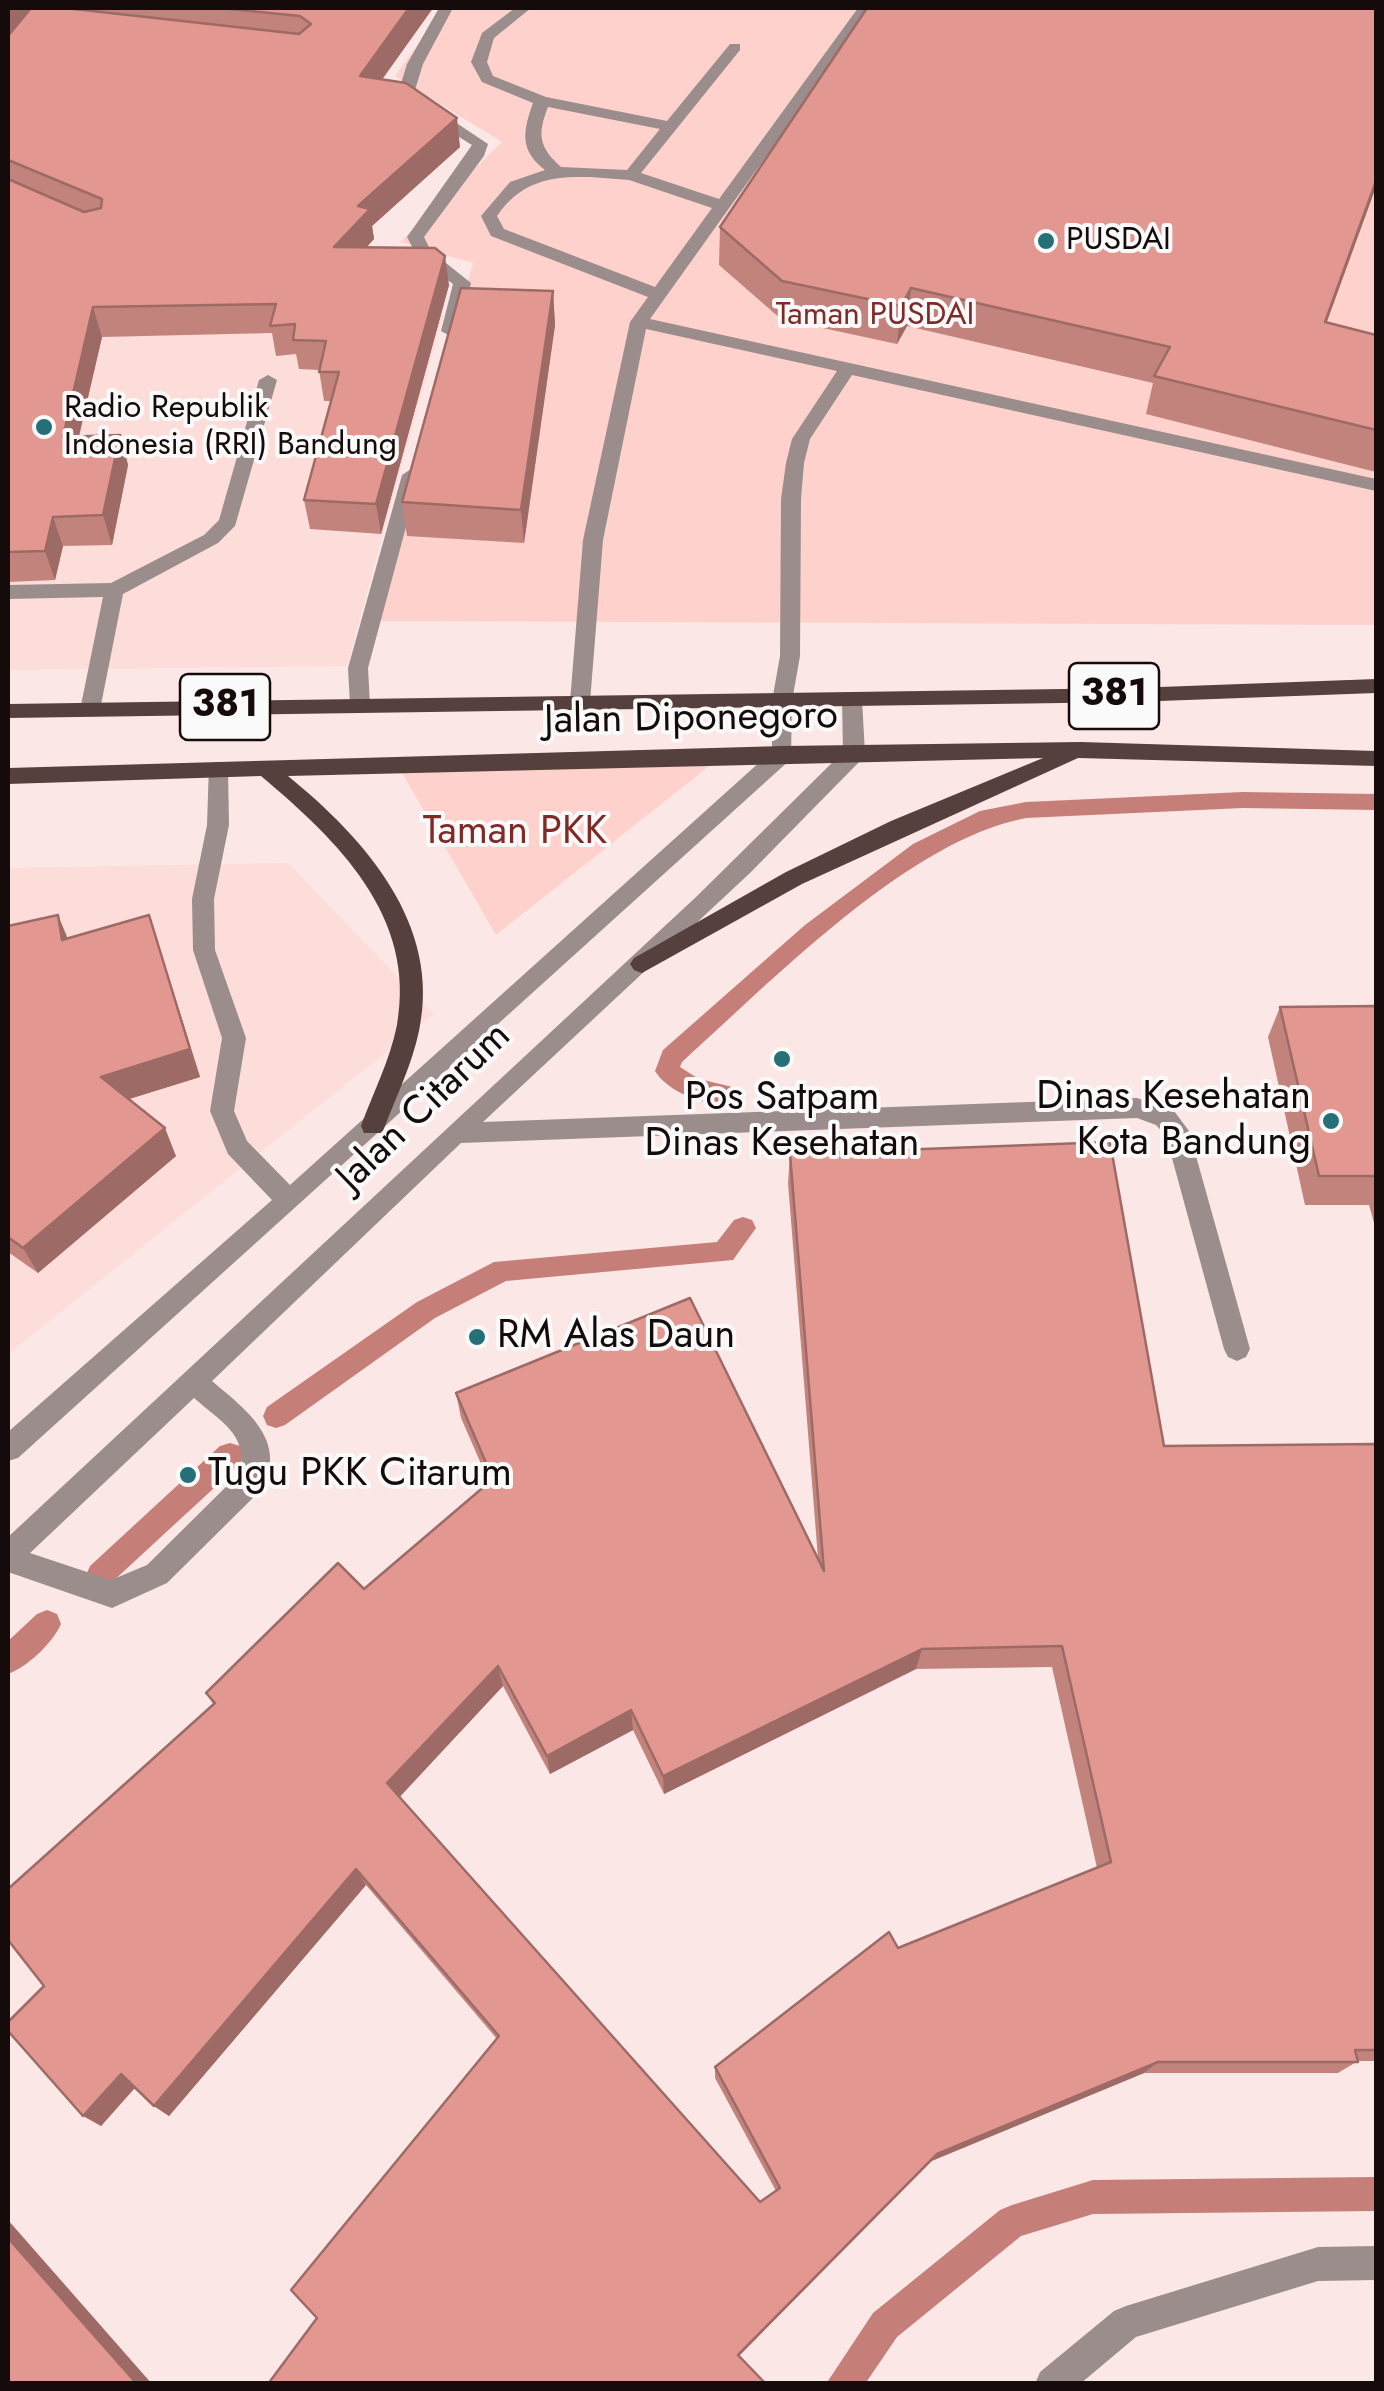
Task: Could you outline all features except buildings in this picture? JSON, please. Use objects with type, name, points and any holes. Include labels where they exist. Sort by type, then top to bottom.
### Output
[{"type":"main road","name":"Jalan Diponegoro","points":[[8,711],[1134,696],[1376,686]]},
{"type":"main road","name":"Jalan Diponegoro","points":[[8,776],[783,754],[1082,750],[1376,759]]},
{"type":"main road","points":[[642,964],[794,878],[898,827],[1082,750]]},
{"type":"main road","points":[[265,768],[321,814],[363,861],[400,918],[411,971],[410,1020],[373,1126]]},
{"type":"street","points":[[445,350],[462,282],[424,254],[415,237],[478,153],[480,144],[434,118],[407,90],[415,64],[446,8]]},
{"type":"street","points":[[524,8],[486,36],[478,62],[487,79],[542,100],[668,126]]},
{"type":"street","points":[[580,702],[594,540],[639,322],[865,8]]},
{"type":"street","points":[[631,175],[735,47]]},
{"type":"street","points":[[542,100],[531,130],[531,144],[538,158],[554,169]]},
{"type":"street","points":[[660,295],[496,232],[489,216],[497,200],[517,183],[554,169],[631,175],[722,206]]},
{"type":"street","points":[[639,322],[1376,485]]},
{"type":"street","points":[[783,754],[782,701],[790,656],[790,499],[795,463],[801,439],[847,369]]},
{"type":"street","points":[[8,592],[114,590],[211,539],[228,522],[268,380]]},
{"type":"street","points":[[360,705],[358,668],[418,448]]},
{"type":"street","points":[[90,710],[114,590]]},
{"type":"street","points":[[852,700],[854,754]]},
{"type":"street","name":"Jalan Citarum","points":[[8,1449],[373,1126],[783,754]]},
{"type":"street","name":"Jalan Citarum","points":[[8,1557],[642,964],[854,754]]},
{"type":"street","points":[[217,770],[218,825],[202,899],[204,950],[234,1038],[222,1112],[236,1146],[288,1201]]},
{"type":"street","points":[[458,1133],[1137,1108],[1165,1118],[1177,1131],[1236,1349]]},
{"type":"street","points":[[8,1557],[112,1594],[157,1574],[254,1478],[258,1450],[244,1424],[195,1383]]},
{"type":"street","points":[[1052,2384],[1126,2323],[1318,2264],[1376,2263]]},
{"type":"shaded area","points":[[443,315],[347,666],[8,670],[8,316]]},
{"type":"shaded area","points":[[288,863],[434,1014],[8,1354],[8,868]]},
{"type":"green space","name":"Taman PUSDAI","points":[[444,8],[1376,8],[1376,625],[373,621],[473,263],[400,242],[502,142],[395,76]]},
{"type":"green space","name":"Taman PKK","points":[[713,763],[496,935],[398,766]]},
{"type":"waterway","points":[[728,1095],[693,1088],[667,1071],[671,1057],[813,931],[921,850],[988,817],[1026,810],[1243,800],[1376,802]]},
{"type":"waterway","points":[[276,1416],[426,1310],[503,1270],[724,1252],[743,1228]]},
{"type":"waterway","points":[[100,1575],[230,1455]]},
{"type":"waterway","points":[[8,1660],[47,1624]]},
{"type":"waterway","points":[[843,2384],[885,2325],[1012,2222],[1093,2197],[1376,2194]]},
{"type":"place","name":"PUSDAI","points":[[1046,241]]},
{"type":"place","name":"Radio Republik Indonesia (RRI) Bandung","points":[[44,427]]},
{"type":"place","name":"Pos Satpam Dinas Kesehatan","points":[[782,1059]]},
{"type":"place","name":"Dinas Kesehatan Kota Bandung","points":[[1331,1121]]},
{"type":"place","name":"RM Alas Daun","points":[[477,1337]]},
{"type":"place","name":"Tugu PKK Citarum","points":[[188,1475]]}]
